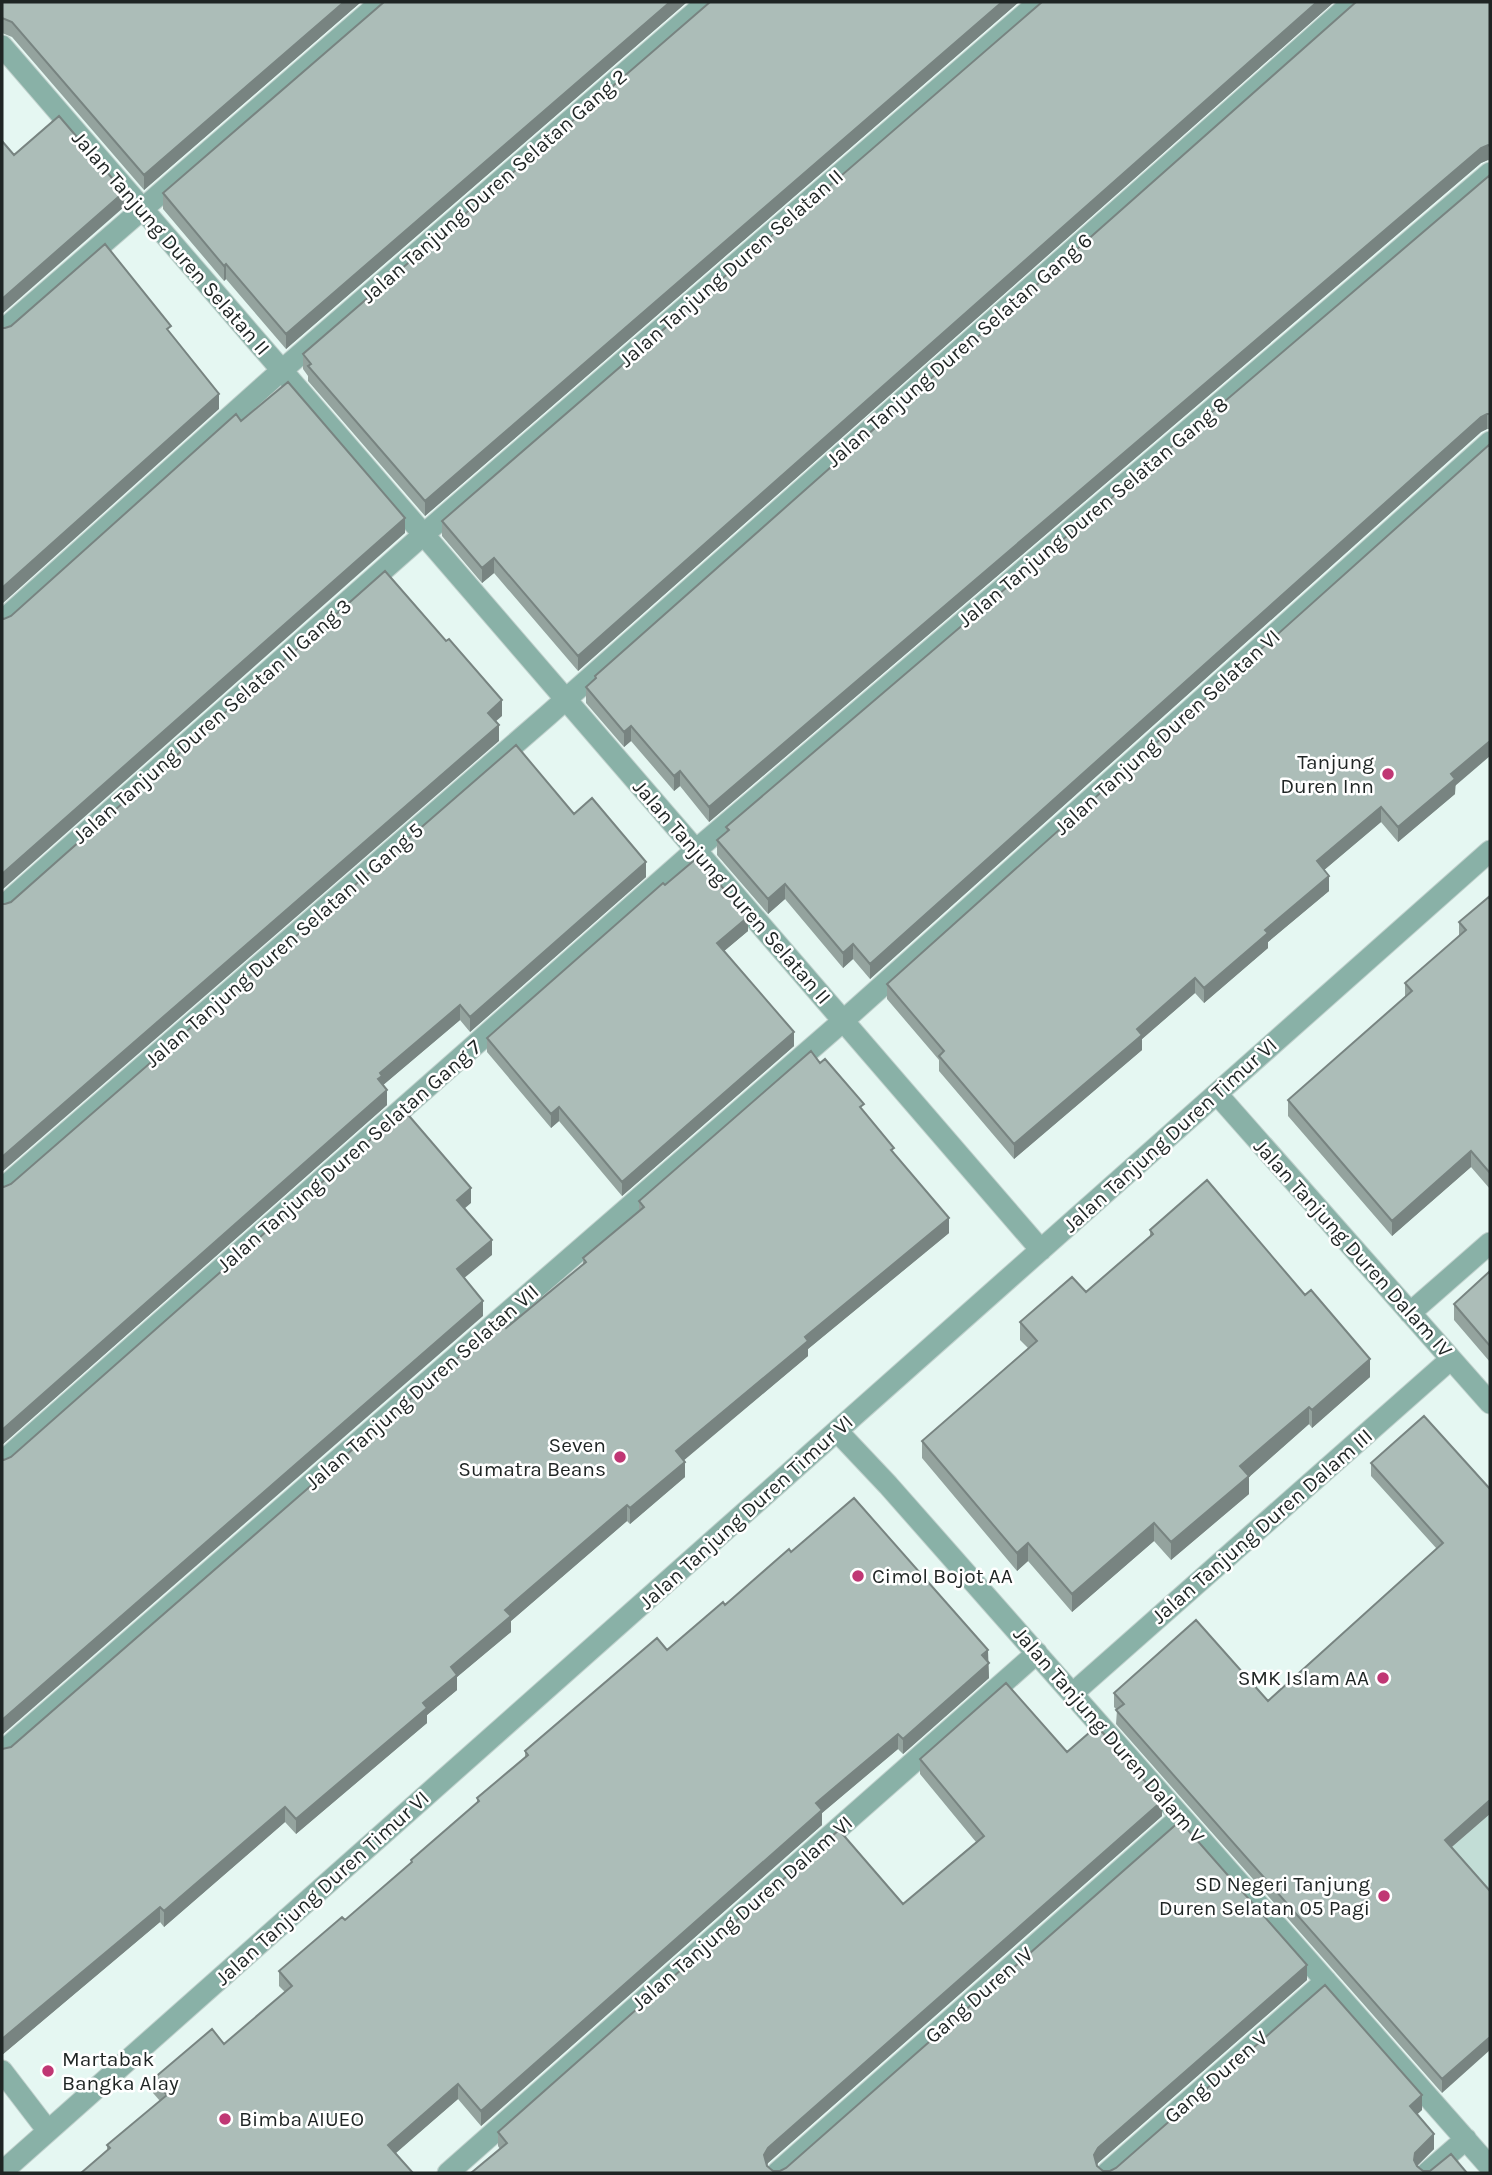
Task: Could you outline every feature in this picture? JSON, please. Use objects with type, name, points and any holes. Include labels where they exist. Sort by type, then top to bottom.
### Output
[{"type":"street","points":[[2,331],[382,2]]},
{"type":"street","name":"Jalan Tanjung Duren Selatan Gang 2","points":[[2,621],[281,371],[707,2]]},
{"type":"street","name":"Jalan Tanjung Duren Selatan II","points":[[423,535],[1039,2]]},
{"type":"street","name":"Jalan Tanjung Duren Selatan Gang 6","points":[[564,699],[1353,2]]},
{"type":"street","name":"Jalan Tanjung Duren Selatan II","points":[[2,46],[1041,1250]]},
{"type":"street","name":"Jalan Tanjung Duren Selatan Gang 8","points":[[696,850],[1490,173]]},
{"type":"street","name":"Jalan Tanjung Duren Selatan VI","points":[[843,1021],[1490,442]]},
{"type":"street","name":"Jalan Tanjung Duren Selatan II Gang 3","points":[[2,907],[423,535]]},
{"type":"street","name":"Jalan Tanjung Duren Selatan II Gang 5","points":[[2,1189],[564,699]]},
{"type":"street","name":"Jalan Tanjung Duren Selatan Gang 7","points":[[2,1462],[696,850]]},
{"type":"street","name":"Jalan Tanjung Duren Timur VI","points":[[2,2172],[1490,851]]},
{"type":"street","name":"Jalan Tanjung Duren Selatan VII","points":[[2,1752],[843,1021]]},
{"type":"street","name":"Jalan Tanjung Duren Dalam IV","points":[[1216,1094],[1490,1403]]},
{"type":"street","points":[[1410,1313],[1490,1243]]},
{"type":"street","name":"Jalan Tanjung Duren Dalam III","points":[[1072,1694],[1451,1359]]},
{"type":"street","name":"Jalan Tanjung Duren Dalam V","points":[[837,1431],[888,1485],[1490,2167]]},
{"type":"street","name":"Jalan Tanjung Duren Dalam VI","points":[[448,2173],[1037,1653]]},
{"type":"street","name":"Gang Duren IV","points":[[776,2173],[1181,1817]]},
{"type":"street","name":"Gang Duren V","points":[[1107,2173],[1326,1981]]},
{"type":"street","points":[[2,2071],[48,2131]]},
{"type":"street","points":[[1427,2173],[1466,2139]]},
{"type":"green space","points":[[1490,1814],[1490,1904],[1445,1853]]},
{"type":"building","points":[[2,2],[344,2],[144,175],[12,22],[2,18]]},
{"type":"building","points":[[384,2],[670,2],[286,334],[163,193]]},
{"type":"building","points":[[710,2],[1002,2],[425,501],[308,366],[311,364],[303,354]]},
{"type":"building","points":[[1042,2],[1317,2],[578,656],[494,558],[482,568],[442,521]]},
{"type":"building","points":[[1356,2],[1490,2],[1490,146],[1481,148],[709,807],[680,771],[674,776],[631,726],[624,732],[586,687],[595,676]]},
{"type":"building","points":[[59,116],[124,192],[2,299],[2,141],[14,155]]},
{"type":"building","points":[[1490,175],[1490,414],[1481,417],[870,964],[853,944],[843,953],[785,884],[768,899],[717,840],[729,830],[726,827]]},
{"type":"building","points":[[105,244],[171,326],[167,329],[219,394],[2,588],[2,328],[11,326]]},
{"type":"building","points":[[288,382],[405,518],[2,874],[2,618],[11,616],[236,414],[241,421]]},
{"type":"building","points":[[1490,444],[1490,741],[1451,774],[1455,779],[1398,827],[1381,807],[1317,861],[1329,876],[1265,930],[1268,933],[1204,988],[1195,978],[1137,1029],[1142,1035],[1014,1144],[939,1056],[944,1051],[887,984]]},
{"type":"building","points":[[385,571],[502,700],[488,713],[499,725],[2,1157],[2,904],[11,902]]},
{"type":"building","points":[[516,745],[574,814],[592,798],[646,862],[470,1017],[460,1005],[380,1073],[382,1076],[378,1079],[387,1090],[2,1430],[2,1186],[11,1184]]},
{"type":"building","points":[[697,858],[748,917],[717,943],[794,1032],[622,1182],[559,1107],[551,1114],[487,1038],[663,883],[665,885]]},
{"type":"building","points":[[1490,896],[1490,1173],[1471,1151],[1392,1221],[1288,1100],[1412,991],[1405,983],[1466,930],[1459,922]]},
{"type":"building","points":[[811,1051],[820,1063],[825,1059],[864,1104],[860,1107],[894,1148],[891,1150],[949,1218],[805,1337],[808,1341],[676,1451],[685,1462],[630,1508],[627,1505],[505,1610],[511,1616],[451,1667],[457,1675],[423,1703],[427,1708],[296,1819],[285,1807],[164,1911],[160,1907],[2,2039],[2,1749],[11,1747],[500,1321],[506,1328],[586,1262],[583,1258],[644,1207],[639,1201]]},
{"type":"building","points":[[404,1110],[471,1188],[457,1200],[492,1240],[457,1269],[483,1301],[2,1720],[2,1459],[11,1457]]},
{"type":"building","points":[[1207,1180],[1305,1295],[1311,1290],[1370,1359],[1312,1410],[1309,1407],[1240,1466],[1249,1476],[1171,1542],[1154,1523],[1072,1594],[1028,1543],[1017,1553],[922,1441],[1037,1341],[1020,1322],[1072,1277],[1086,1292],[1153,1234],[1150,1230]]},
{"type":"building","points":[[1490,1271],[1490,1346],[1454,1304]]},
{"type":"building","points":[[1424,1416],[1490,1489],[1490,1800],[1445,1840],[1490,1891],[1490,2037],[1442,2079],[1116,1710],[1124,1704],[1114,1693],[1196,1620],[1268,1701],[1443,1543],[1371,1463]]},
{"type":"building","points":[[854,1498],[988,1650],[982,1655],[989,1663],[903,1739],[898,1734],[816,1803],[822,1810],[481,2111],[458,2084],[388,2145],[413,2173],[81,2173],[110,2148],[107,2145],[167,2095],[153,2079],[212,2029],[224,2044],[292,1986],[279,1971],[342,1917],[345,1920],[412,1862],[411,1860],[479,1801],[477,1798],[528,1755],[525,1751],[657,1638],[667,1650],[723,1602],[725,1605],[789,1549],[791,1552]]},
{"type":"building","points":[[1006,1683],[1067,1752],[1097,1726],[1162,1801],[768,2148],[764,2155],[767,2166],[773,2171],[786,2168],[1180,1821],[1307,1965],[1098,2148],[1094,2155],[1097,2166],[1103,2171],[1116,2168],[1325,1985],[1422,2095],[1410,2106],[1434,2134],[1415,2153],[1417,2166],[1423,2171],[1430,2171],[1451,2154],[1467,2173],[471,2173],[507,2143],[498,2132],[839,1830],[903,1904],[984,1836],[920,1759]]},
{"type":"place","name":"Tanjung Duren Inn","points":[[1388,774]]},
{"type":"place","name":"Seven Sumatra Beans","points":[[620,1457]]},
{"type":"place","name":"Cimol Bojot AA","points":[[858,1576]]},
{"type":"place","name":"SMK Islam AA","points":[[1383,1678]]},
{"type":"place","name":"SD Negeri Tanjung Duren Selatan 05 Pagi","points":[[1384,1896]]},
{"type":"place","name":"Martabak Bangka Alay","points":[[48,2071]]},
{"type":"place","name":"Bimba AIUEO","points":[[225,2119]]}]
